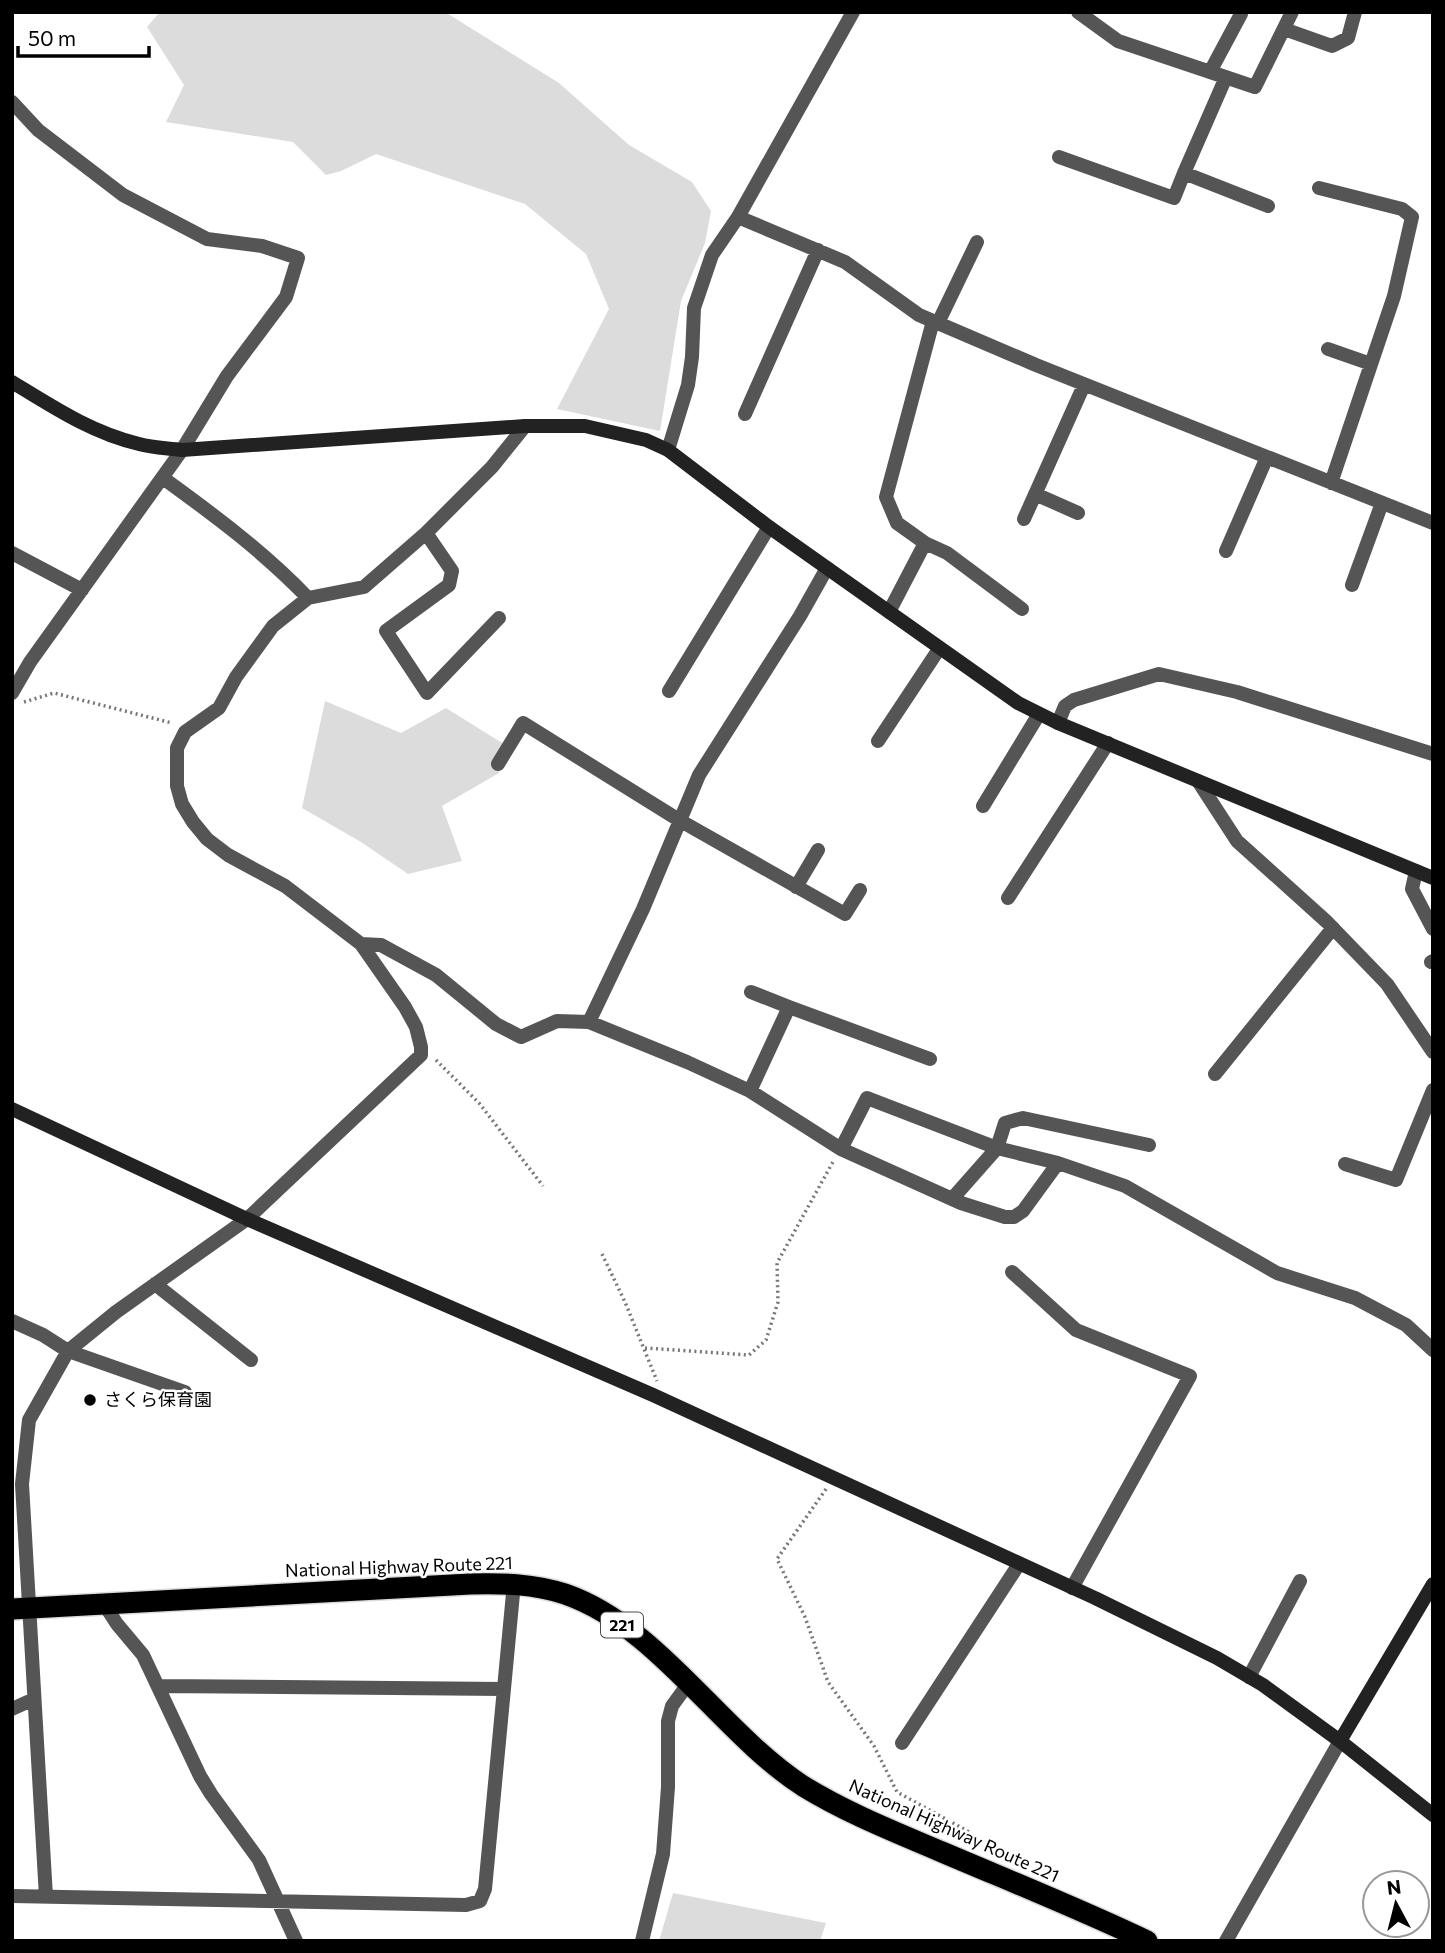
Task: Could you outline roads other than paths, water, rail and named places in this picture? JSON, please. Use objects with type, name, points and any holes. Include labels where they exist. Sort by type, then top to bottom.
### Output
[{"type":"highway","name":"National Highway Route 221","points":[[21,1608],[470,1584],[514,1583],[566,1594],[604,1613],[649,1647],[760,1753],[803,1786],[860,1817],[1147,1941]]},
{"type":"street","points":[[668,450],[688,385],[694,308],[712,255],[738,217],[853,12]]},
{"type":"street","points":[[1078,12],[1118,41],[1255,87],[1292,12]]},
{"type":"street","points":[[1284,29],[1332,46],[1348,38],[1355,12]]},
{"type":"street","points":[[1210,72],[1241,14]]},
{"type":"street","points":[[1059,157],[1174,198],[1226,77]]},
{"type":"street","points":[[12,102],[38,130],[123,195],[207,239],[262,246],[298,258],[286,297],[227,376],[183,450],[30,663],[18,698]]},
{"type":"street","points":[[1184,173],[1268,206]]},
{"type":"street","points":[[1319,188],[1402,209],[1412,217],[1394,296],[1331,483]]},
{"type":"street","points":[[738,217],[845,262],[919,315],[1084,385],[1433,523]]},
{"type":"street","points":[[977,242],[936,322],[886,498],[897,523],[925,543],[947,553],[1022,609]]},
{"type":"street","points":[[745,414],[818,250]]},
{"type":"street","points":[[1328,349],[1371,364]]},
{"type":"street","points":[[12,382],[78,422],[105,434],[141,445],[183,450],[525,426],[585,426],[646,440],[668,450],[769,527],[1018,703],[1058,723],[1433,878]]},
{"type":"street","points":[[1024,519],[1084,385]]},
{"type":"street","points":[[46,1897],[34,1699],[21,1608],[19,1546],[29,1420],[68,1352],[116,1312],[247,1219],[421,1055],[416,1027],[360,944],[285,886],[228,855],[193,822],[180,795],[176,767],[177,748],[185,732],[219,708],[236,677],[273,626],[308,598],[364,587],[426,533],[492,467],[525,426]]},
{"type":"street","points":[[1226,551],[1267,457]]},
{"type":"street","points":[[163,478],[225,523],[285,574],[308,598]]},
{"type":"street","points":[[1035,494],[1078,513]]},
{"type":"street","points":[[1352,585],[1382,503]]},
{"type":"street","points":[[669,691],[769,527]]},
{"type":"street","points":[[426,533],[452,571],[449,585],[386,631],[427,693],[499,618]]},
{"type":"street","points":[[889,612],[925,543]]},
{"type":"street","points":[[12,553],[82,590]]},
{"type":"street","points":[[589,1022],[643,909],[698,775],[800,616],[827,568]]},
{"type":"street","points":[[878,741],[939,649]]},
{"type":"street","points":[[1058,723],[1065,706],[1074,700],[1158,674],[1237,692],[1433,754]]},
{"type":"street","points":[[983,806],[1040,714]]},
{"type":"street","points":[[498,764],[523,723],[679,820],[845,914],[860,890]]},
{"type":"street","points":[[1008,898],[1108,743]]},
{"type":"street","points":[[1198,780],[1237,841],[1333,928],[1387,984],[1433,1052]]},
{"type":"street","points":[[796,887],[818,850]]},
{"type":"street","points":[[1416,871],[1412,889],[1433,929]]},
{"type":"street","points":[[1215,1074],[1333,928]]},
{"type":"street","points":[[360,944],[381,945],[436,975],[496,1024],[521,1037],[557,1021],[589,1022],[750,1091],[841,1149],[952,1199],[1005,1217],[1014,1217],[1023,1211],[1058,1163]]},
{"type":"street","points":[[751,992],[930,1059]]},
{"type":"street","points":[[750,1091],[789,1007]]},
{"type":"street","points":[[1345,1164],[1396,1180],[1433,1090]]},
{"type":"street","points":[[841,1149],[867,1098],[997,1148],[1058,1163],[1125,1186],[1277,1273],[1355,1298],[1406,1325],[1433,1350]]},
{"type":"street","points":[[12,1109],[247,1219],[665,1400],[1217,1658],[1249,1677],[1340,1741],[1433,1815]]},
{"type":"street","points":[[952,1199],[997,1148],[1005,1122],[1023,1118],[1149,1144]]},
{"type":"street","points":[[1012,1272],[1076,1330],[1190,1376],[1072,1588]]},
{"type":"street","points":[[155,1284],[251,1360]]},
{"type":"street","points":[[12,1321],[43,1335],[68,1352],[184,1391]]},
{"type":"street","points":[[902,1743],[1019,1564]]},
{"type":"street","points":[[1249,1677],[1300,1581]]},
{"type":"street","points":[[12,1895],[466,1905],[480,1901],[485,1889],[514,1583]]},
{"type":"street","points":[[1226,1941],[1433,1584]]},
{"type":"street","points":[[104,1604],[143,1655],[200,1776],[258,1860],[296,1941]]},
{"type":"street","points":[[642,1941],[663,1854],[668,1787],[668,1721],[672,1706],[688,1684]]},
{"type":"street","points":[[159,1686],[504,1689]]},
{"type":"street","points":[[12,1709],[34,1699]]},
{"type":"place","name":"さくら保育園","points":[[90,1400]]}]
